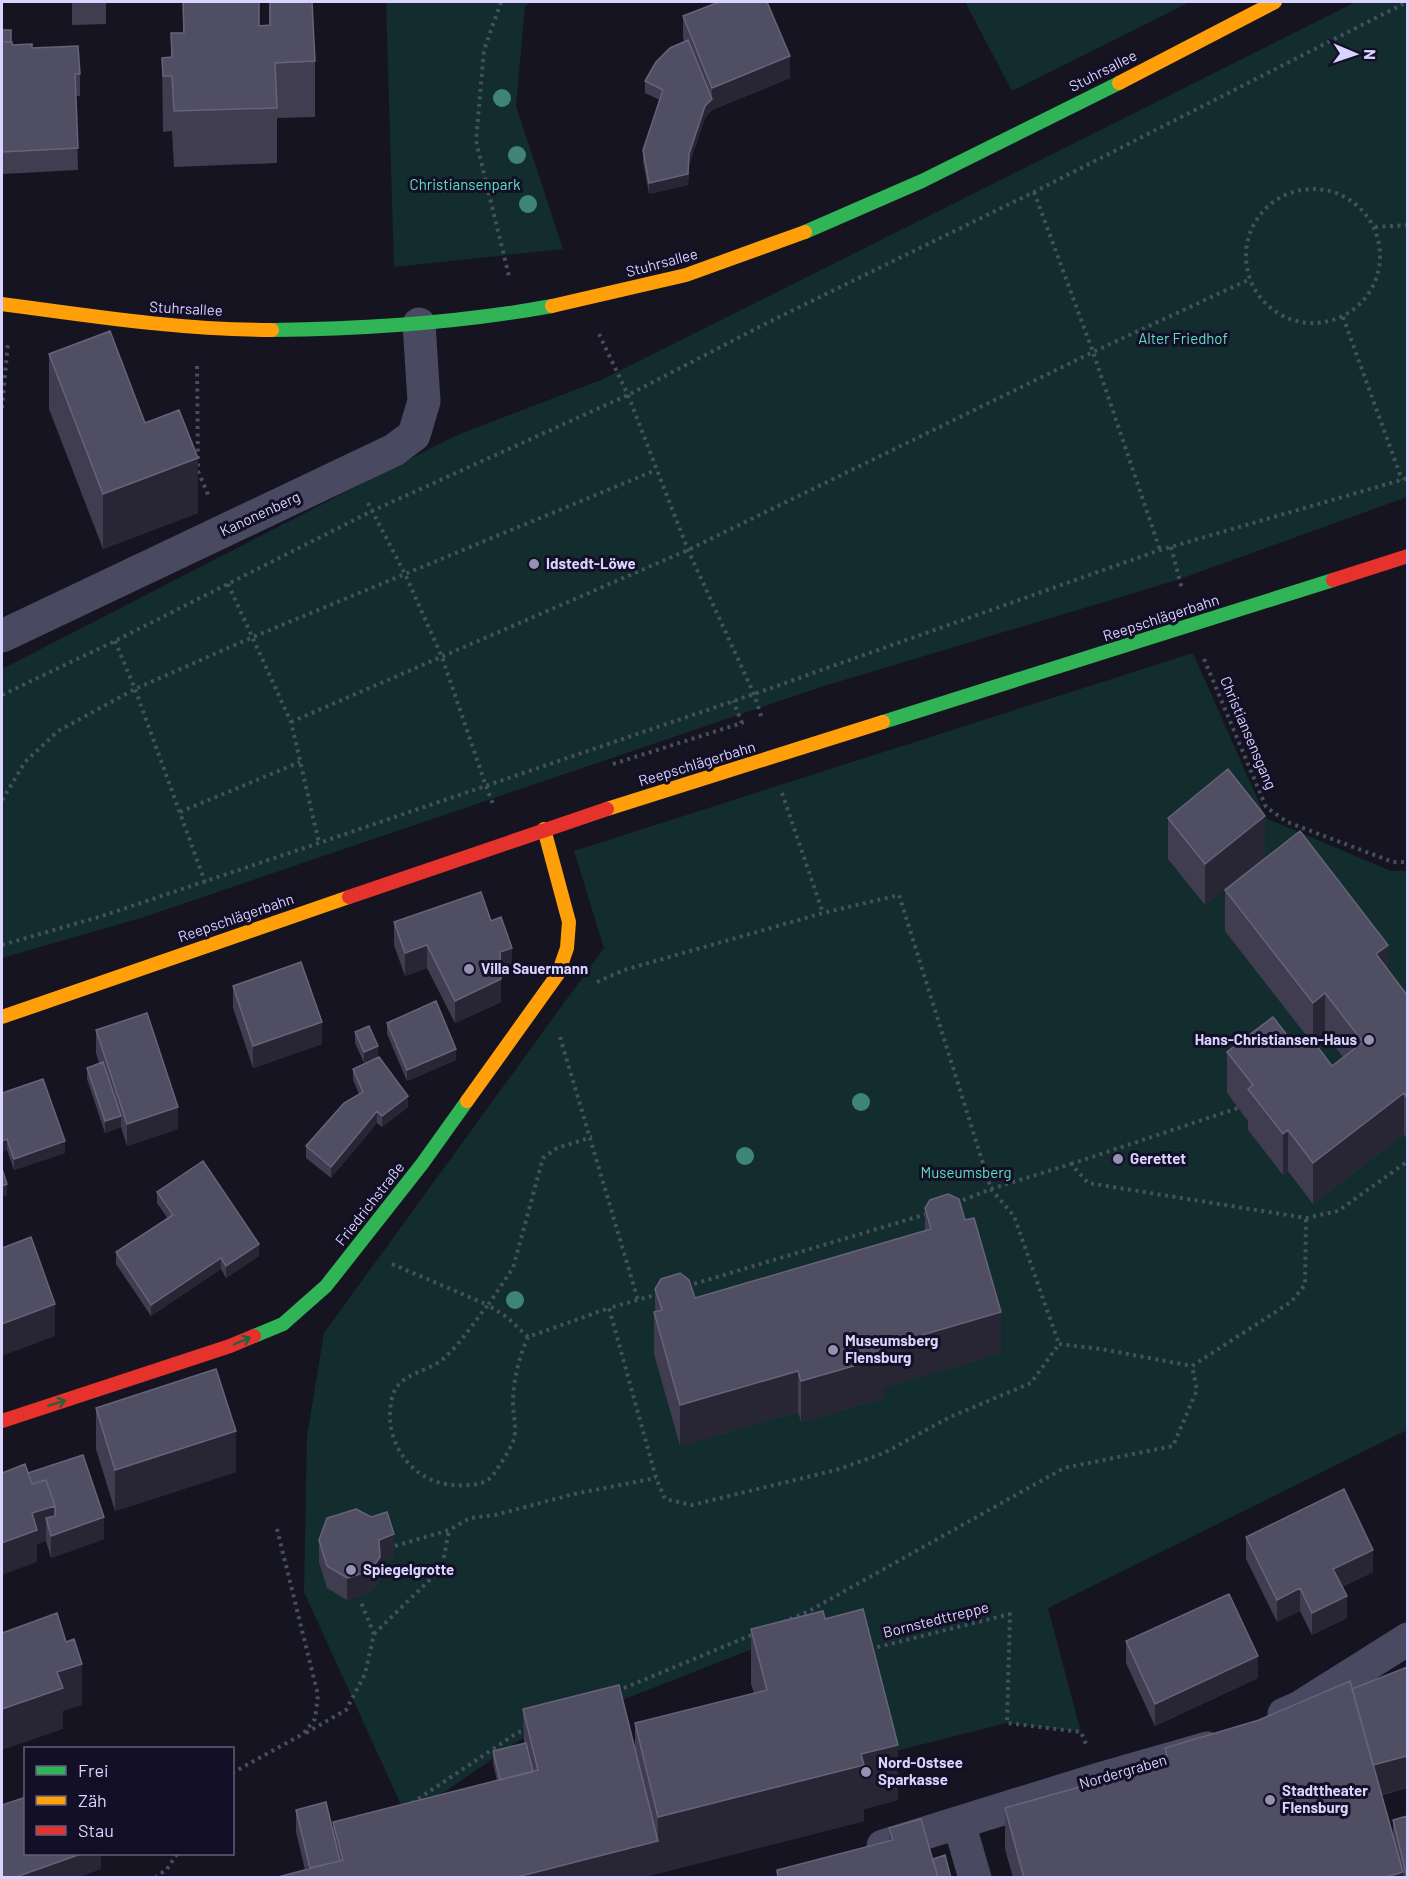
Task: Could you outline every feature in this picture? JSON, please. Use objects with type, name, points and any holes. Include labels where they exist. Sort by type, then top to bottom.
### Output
[{"type":"street","name":"Stuhrsallee","points":[[7,305],[142,323],[282,330],[419,324],[584,301],[700,271],[806,232],[959,164],[1275,2]]},
{"type":"street","name":"Kanonenberg","points":[[2,636],[394,450],[414,435],[424,401],[419,324]]},
{"type":"street","name":"Reepschlägerbahn","points":[[2,1017],[544,829],[1192,626],[1407,556]]},
{"type":"street","name":"Friedrichstraße","points":[[2,1420],[230,1346],[283,1324],[326,1286],[422,1164],[558,974],[567,948],[569,922],[544,829]]},
{"type":"street","name":"Nordergraben","points":[[858,1853],[1217,1745],[1300,1707],[1407,1639]]},
{"type":"street","points":[[959,1823],[975,1878]]},
{"type":"path","points":[[501,2],[484,50],[476,141],[518,312]]},
{"type":"path","points":[[2,695],[115,641],[372,511],[628,395],[1407,2]]},
{"type":"path","points":[[1322,188],[1354,201],[1375,227],[1380,262],[1370,293],[1343,317],[1309,324],[1269,309],[1248,280],[1245,244],[1260,212],[1283,194],[1322,188]]},
{"type":"path","points":[[1034,192],[1093,352],[1160,550]]},
{"type":"path","points":[[1375,227],[1407,225]]},
{"type":"path","points":[[291,722],[688,550],[1093,352],[1248,280]]},
{"type":"path","points":[[584,301],[628,395],[688,550],[754,694],[764,725]]},
{"type":"path","points":[[2,408],[7,305]]},
{"type":"path","points":[[1343,317],[1402,480]]},
{"type":"path","points":[[196,326],[198,471],[222,531]]},
{"type":"path","points":[[2,800],[25,762],[58,731],[135,689],[253,637],[656,470]]},
{"type":"path","points":[[350,471],[405,574],[442,657],[493,804]]},
{"type":"path","points":[[2,945],[102,916],[205,882],[754,694],[1160,550],[1407,478]]},
{"type":"path","points":[[228,584],[291,722],[319,843]]},
{"type":"path","name":"Christiansensgang","points":[[1192,626],[1201,653],[1266,807],[1287,822],[1393,862],[1407,862]]},
{"type":"path","points":[[115,641],[135,689],[205,882]]},
{"type":"path","points":[[610,765],[742,723],[733,701]]},
{"type":"path","points":[[771,758],[823,913]]},
{"type":"path","points":[[180,812],[300,762]]},
{"type":"path","points":[[624,970],[823,913],[899,895],[991,1189],[1014,1216],[1059,1344]]},
{"type":"path","points":[[559,1033],[592,1137],[638,1300]]},
{"type":"path","points":[[950,1205],[991,1189],[1238,1108]]},
{"type":"path","points":[[592,1137],[557,1148],[543,1158],[513,1269],[488,1305],[444,1358],[431,1368],[403,1380],[392,1396],[390,1419],[399,1452],[423,1478],[437,1483],[459,1486],[480,1484],[492,1476],[513,1442],[516,1430],[513,1403],[515,1383],[528,1336],[661,1293]]},
{"type":"path","points":[[1071,1164],[1088,1183],[1306,1218],[1338,1211],[1407,1161]]},
{"type":"path","points":[[684,1286],[940,1209]]},
{"type":"path","points":[[1059,1344],[1101,1349],[1192,1366],[1291,1302],[1305,1285],[1306,1218]]},
{"type":"path","points":[[356,1248],[488,1305],[508,1318],[528,1336]]},
{"type":"path","points":[[609,1308],[656,1478],[665,1499],[692,1505],[836,1470],[884,1454],[950,1417],[1030,1383],[1059,1344]]},
{"type":"path","points":[[776,1624],[809,1611],[1064,1468],[1173,1446],[1197,1390],[1192,1366]]},
{"type":"path","points":[[395,1546],[449,1530],[470,1518],[495,1515],[574,1494],[656,1478]]},
{"type":"path","points":[[276,1525],[318,1695],[315,1719],[303,1734]]},
{"type":"path","points":[[234,1772],[346,1710],[365,1674],[374,1634],[442,1568],[449,1530]]},
{"type":"path","points":[[360,1600],[374,1634]]},
{"type":"path","points":[[809,1611],[814,1620]]},
{"type":"path","name":"Bornstedttreppe","points":[[866,1650],[1010,1614],[1007,1723],[1081,1732],[1098,1779]]},
{"type":"path","points":[[614,1692],[755,1633]]},
{"type":"path","points":[[409,1805],[527,1728]]},
{"type":"path","points":[[155,1878],[167,1869],[176,1855]]},
{"type":"green space","name":"Christiansenpark","points":[[386,2],[532,2],[525,6],[516,106],[563,249],[394,267]]},
{"type":"green space","points":[[965,2],[1190,2],[1012,91]]},
{"type":"green space","name":"Alter Friedhof","points":[[1356,2],[1407,2],[1407,497],[1177,580],[821,687],[141,918],[2,958],[2,669],[435,446],[462,433],[601,380]]},
{"type":"green space","name":"Museumsberg","points":[[1193,653],[1266,818],[1391,871],[1407,871],[1407,1430],[1048,1608],[1081,1732],[1007,1723],[892,1752],[796,1632],[520,1740],[407,1818],[304,1592],[307,1436],[324,1333],[604,948],[574,851]]},
{"type":"building","points":[[183,2],[259,2],[259,26],[270,25],[270,2],[312,2],[315,61],[275,63],[277,108],[174,111],[172,76],[163,76],[162,58],[172,57],[171,33],[184,33]]},
{"type":"building","points":[[719,2],[767,2],[790,56],[712,88],[683,16]]},
{"type":"building","points":[[2,30],[11,30],[11,42],[2,42]]},
{"type":"building","points":[[688,40],[712,99],[705,106],[689,154],[688,174],[649,183],[643,150],[663,90],[645,81],[656,62],[670,48]]},
{"type":"building","points":[[2,42],[12,42],[12,45],[32,44],[32,48],[78,46],[80,74],[75,74],[78,148],[2,152]]},
{"type":"building","points":[[110,331],[145,423],[179,410],[198,458],[103,494],[49,354]]},
{"type":"building","points":[[1228,769],[1265,816],[1205,864],[1168,818]]},
{"type":"building","name":"Hans-Christiansen-Haus","points":[[1300,831],[1388,945],[1376,954],[1407,995],[1407,1098],[1404,1093],[1313,1163],[1288,1130],[1283,1134],[1248,1089],[1253,1085],[1227,1052],[1273,1017],[1297,1048],[1311,1038],[1332,1066],[1363,1042],[1325,993],[1313,1003],[1225,890]]},
{"type":"building","name":"Villa Sauermann","points":[[481,892],[491,921],[501,917],[512,948],[500,952],[501,979],[455,1001],[427,945],[405,953],[394,922]]},
{"type":"building","points":[[301,962],[322,1022],[253,1046],[233,986]]},
{"type":"building","points":[[436,1001],[456,1049],[407,1070],[387,1023]]},
{"type":"building","points":[[147,1013],[178,1107],[127,1124],[96,1030]]},
{"type":"building","points":[[369,1026],[378,1046],[364,1052],[355,1032]]},
{"type":"building","points":[[379,1057],[408,1096],[382,1116],[377,1111],[331,1167],[306,1146],[344,1103],[363,1092],[353,1069]]},
{"type":"building","points":[[103,1062],[121,1116],[105,1121],[87,1068]]},
{"type":"building","points":[[43,1079],[65,1141],[14,1159],[7,1139],[2,1141],[2,1093]]},
{"type":"building","points":[[203,1161],[259,1244],[226,1266],[221,1258],[151,1305],[116,1252],[173,1215],[157,1192]]},
{"type":"building","points":[[2,1169],[7,1184],[2,1186]]},
{"type":"building","points":[[948,1194],[959,1199],[965,1220],[974,1218],[1001,1312],[881,1347],[884,1357],[843,1369],[801,1381],[798,1371],[680,1405],[654,1312],[662,1310],[655,1289],[661,1279],[680,1273],[689,1280],[695,1298],[931,1229],[925,1208],[930,1200]]},
{"type":"building","points":[[31,1237],[55,1304],[2,1324],[2,1248]]},
{"type":"building","points":[[216,1369],[236,1431],[115,1470],[96,1408]]},
{"type":"building","points":[[83,1455],[104,1517],[51,1536],[46,1518],[55,1516],[55,1506],[46,1480],[32,1484],[28,1473]]},
{"type":"building","points":[[25,1464],[32,1484],[46,1480],[55,1506],[32,1513],[37,1530],[2,1543],[2,1473]]},
{"type":"building","points":[[1344,1489],[1373,1550],[1333,1569],[1347,1596],[1312,1613],[1300,1588],[1277,1600],[1246,1537]]},
{"type":"building","points":[[356,1509],[371,1517],[387,1512],[394,1534],[379,1540],[380,1557],[370,1571],[347,1578],[327,1566],[319,1540],[327,1518]]},
{"type":"building","points":[[1229,1594],[1258,1656],[1155,1704],[1126,1641]]},
{"type":"building","points":[[863,1609],[898,1745],[861,1754],[864,1765],[658,1817],[635,1723],[767,1690],[751,1629],[823,1611],[825,1619]]},
{"type":"building","points":[[57,1613],[66,1642],[74,1639],[82,1664],[57,1672],[63,1688],[2,1709],[2,1633]]},
{"type":"building","points":[[1407,1667],[1407,1756],[1373,1765],[1352,1689]]},
{"type":"building","name":"Stadttheater Flensburg","points":[[1350,1681],[1403,1872],[1383,1878],[1024,1878],[1005,1808],[1168,1762],[1165,1748],[1259,1720]]},
{"type":"building","points":[[619,1685],[658,1841],[513,1878],[274,1878],[343,1860],[333,1822],[538,1770],[523,1709]]},
{"type":"building","points":[[526,1743],[533,1772],[500,1780],[493,1751]]},
{"type":"building","points":[[24,1798],[24,1855],[78,1855],[13,1878],[2,1878],[2,1805]]},
{"type":"building","points":[[326,1802],[340,1861],[310,1868],[296,1810]]},
{"type":"building","points":[[1407,1816],[1407,1878],[1393,1820]]},
{"type":"building","points":[[921,1819],[938,1878],[778,1878],[777,1870],[893,1840],[889,1828]]},
{"type":"building","points":[[945,1855],[951,1878],[938,1878],[933,1859]]},
{"type":"traffic: fast","points":[[805,232],[922,181],[1119,83]]},
{"type":"traffic: fast","points":[[272,330],[412,324],[482,317],[552,306]]},
{"type":"traffic: fast","points":[[883,722],[1333,580]]},
{"type":"traffic: fast","points":[[254,1336],[283,1324],[326,1286],[422,1164],[467,1101]]},
{"type":"traffic: slow","points":[[1119,83],[1275,2]]},
{"type":"traffic: slow","points":[[552,306],[686,275],[805,232]]},
{"type":"traffic: slow","points":[[2,304],[170,325],[272,330]]},
{"type":"traffic: slow","points":[[607,809],[883,722]]},
{"type":"traffic: slow","points":[[467,1101],[558,974],[567,948],[569,922],[544,829]]},
{"type":"traffic: slow","points":[[2,1017],[349,897]]},
{"type":"traffic: jam","points":[[1333,580],[1408,556]]},
{"type":"traffic: jam","points":[[349,897],[607,809]]},
{"type":"traffic: jam","points":[[2,1421],[230,1346],[254,1336]]},
{"type":"place","name":"Idstedt-Löwe","points":[[534,564]]},
{"type":"place","name":"Villa Sauermann","points":[[469,969]]},
{"type":"place","name":"Hans-Christiansen-Haus","points":[[1369,1040]]},
{"type":"place","name":"Gerettet","points":[[1118,1159]]},
{"type":"place","name":"Museumsberg Flensburg","points":[[833,1350]]},
{"type":"place","name":"Spiegelgrotte","points":[[351,1570]]},
{"type":"place","name":"Nord-Ostsee Sparkasse","points":[[866,1772]]},
{"type":"place","name":"Stadttheater Flensburg","points":[[1270,1800]]}]
